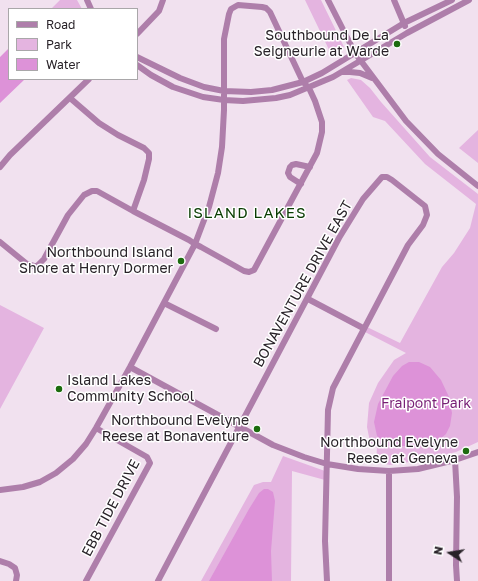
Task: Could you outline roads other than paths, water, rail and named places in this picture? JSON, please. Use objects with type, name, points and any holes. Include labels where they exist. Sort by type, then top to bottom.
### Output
[{"type":"street","points":[[138,33],[159,11],[163,0]]},
{"type":"street","points":[[328,0],[355,53],[406,121],[438,154],[478,186]]},
{"type":"street","points":[[394,0],[408,33]]},
{"type":"street","points":[[138,57],[180,78],[204,87],[224,91],[251,92],[272,90],[303,82],[322,73],[404,23],[452,0]]},
{"type":"street","points":[[138,66],[151,75],[174,87],[203,96],[224,100],[257,101],[276,98],[309,88],[341,72],[469,0]]},
{"type":"street","points":[[0,242],[27,264],[37,266],[44,259],[68,215],[87,192],[97,191],[133,210],[195,244],[244,271],[249,272],[254,270],[310,167],[319,147],[322,127],[319,112],[309,88],[303,82],[270,12],[262,6],[238,5],[231,9],[228,14],[224,39],[223,128],[218,173],[209,207],[195,244],[96,428],[86,444],[73,460],[56,473],[40,482],[23,487],[0,490]]},
{"type":"street","points":[[341,72],[360,73],[374,79]]},
{"type":"street","points":[[0,167],[10,155],[88,80]]},
{"type":"street","points":[[70,98],[100,123],[118,135],[144,148],[149,153],[144,180],[133,210]]},
{"type":"street","points":[[300,184],[290,177],[288,173],[290,168],[292,165],[296,164],[310,167]]},
{"type":"street","name":"BONAVENTURE DRIVE EAST","points":[[158,581],[339,238],[363,199],[382,177],[392,180],[425,206],[427,215],[423,225],[408,245],[363,328],[333,388],[328,410],[325,541],[328,581]]},
{"type":"street","points":[[308,299],[363,328]]},
{"type":"street","points":[[164,303],[216,329]]},
{"type":"street","points":[[130,367],[273,445],[327,464],[389,472],[418,469],[455,460],[478,452]]},
{"type":"street","name":"EBB TIDE DRIVE","points":[[86,581],[150,463],[147,457],[96,428]]},
{"type":"street","points":[[455,460],[457,497],[457,581]]},
{"type":"street","points":[[389,472],[389,581]]},
{"type":"street","points":[[0,562],[9,564],[15,568],[17,575],[16,581]]},
{"type":"water","points":[[8,49],[8,80],[24,80],[0,103],[0,57]]},
{"type":"water","points":[[409,362],[419,362],[430,367],[441,380],[449,397],[452,413],[450,426],[446,434],[440,439],[428,443],[410,446],[388,446],[377,436],[374,422],[378,404],[393,376],[402,366]]},
{"type":"water","points":[[264,489],[268,489],[273,492],[275,501],[271,551],[272,581],[209,581],[249,509],[259,493]]},
{"type":"place","name":"Southbound De La Seigneurie at Warde","points":[[397,44]]},
{"type":"place","name":"Northbound Island Shore at Henry Dormer","points":[[181,261]]},
{"type":"place","name":"Island Lakes Community School","points":[[59,389]]},
{"type":"place","name":"Northbound Evelyne Reese at Bonaventure","points":[[257,429]]},
{"type":"place","name":"Northbound Evelyne Reese at Geneva","points":[[466,451]]},
{"type":"district","name":"ISLAND LAKES","points":[[247,213]]},
{"type":"park label","name":"Fraipont Park","points":[[426,404]]}]
